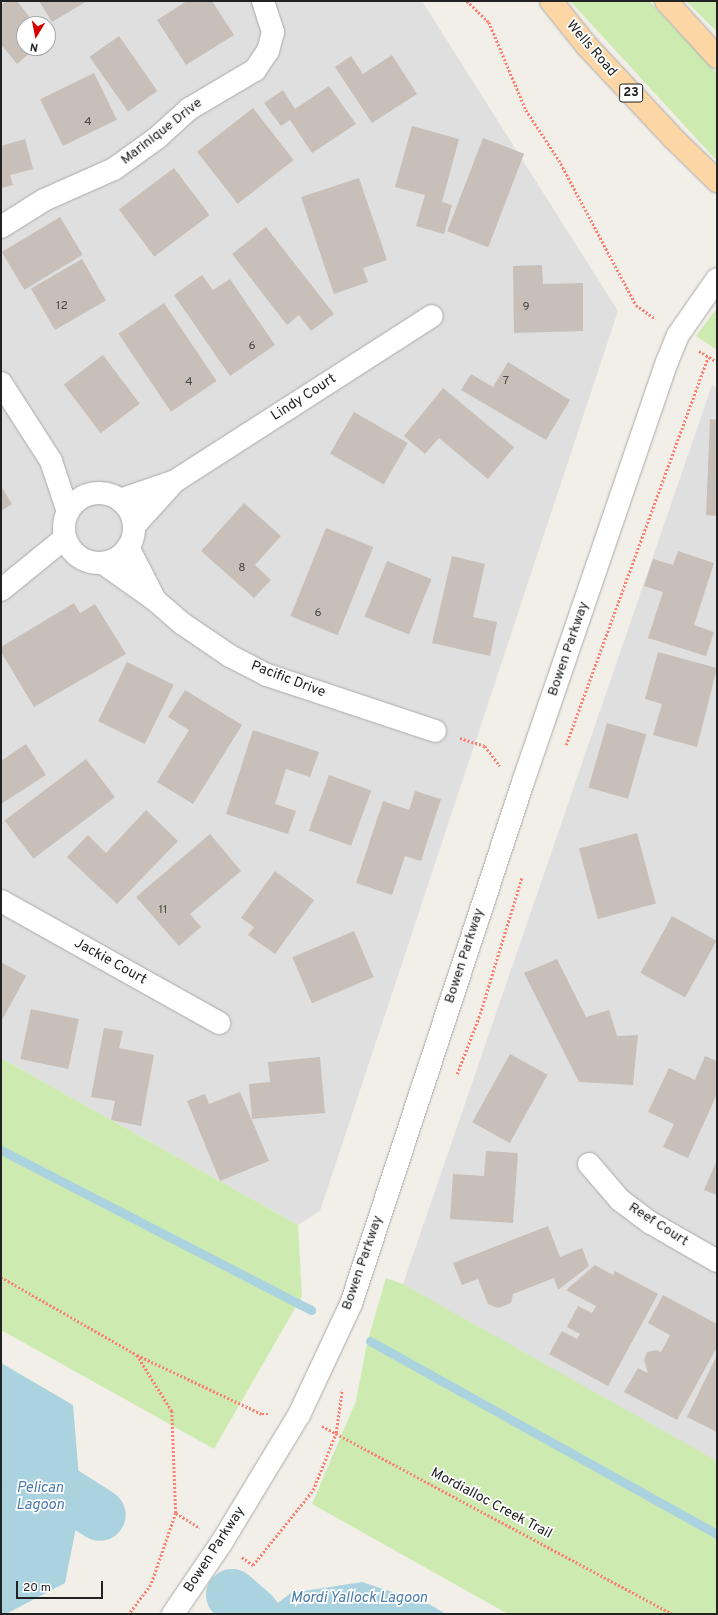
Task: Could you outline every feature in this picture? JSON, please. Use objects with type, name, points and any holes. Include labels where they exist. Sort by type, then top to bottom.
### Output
[{"type":"main road","name":"Wells Road","points":[[551,1],[587,46],[673,138],[717,180]]},
{"type":"main road","points":[[666,1],[717,58]]},
{"type":"street","name":"Marinique Drive","points":[[1,226],[44,200],[114,169],[157,138],[189,109],[254,70],[268,51],[273,32],[263,1]]},
{"type":"street","name":"Bowen Parkway","points":[[173,1614],[222,1542],[299,1415],[350,1304],[523,782],[678,335],[717,279]]},
{"type":"street","name":"Lindy Court","points":[[120,500],[175,481],[432,316]]},
{"type":"street","points":[[1,383],[51,461],[68,512]]},
{"type":"street","points":[[51,461],[90,494]]},
{"type":"street","name":"Lindy Court","points":[[134,526],[175,481]]},
{"type":"street","points":[[100,493],[120,500],[130,512],[134,526],[133,537],[128,548],[117,558],[103,563],[85,560],[77,556],[65,538],[65,520],[68,512],[74,504],[90,494],[100,493]]},
{"type":"street","points":[[9,584],[65,538]]},
{"type":"street","name":"Pacific Drive","points":[[128,548],[156,600]]},
{"type":"street","points":[[9,584],[77,556]]},
{"type":"street","name":"Pacific Drive","points":[[103,563],[156,600],[183,624],[230,656],[267,675],[435,731]]},
{"type":"street","name":"Jackie Court","points":[[1,901],[219,1023]]},
{"type":"street","name":"Reef Court","points":[[589,1164],[620,1200],[651,1224],[717,1261]]},
{"type":"path","points":[[467,1],[489,22],[526,110],[559,160],[636,304],[717,362]]},
{"type":"path","points":[[563,753],[708,357]]},
{"type":"path","points":[[435,731],[485,746],[505,774],[523,782]]},
{"type":"path","points":[[454,1081],[480,1014],[523,872]]},
{"type":"path","points":[[1,1277],[137,1355],[262,1414],[299,1415]]},
{"type":"path","points":[[129,1614],[151,1585],[176,1513],[172,1412],[137,1355]]},
{"type":"path","points":[[336,1433],[342,1387]]},
{"type":"path","name":"Mordialloc Creek Trail","points":[[299,1415],[336,1433],[672,1614]]},
{"type":"shaded area","points":[[1,1],[422,1],[618,311],[320,1211],[298,1225],[1,1058]]},
{"type":"shaded area","points":[[712,385],[717,388],[717,1463],[403,1284]]},
{"type":"green space","points":[[570,1],[649,1],[717,73],[717,161]]},
{"type":"green space","points":[[686,1],[717,1],[717,32]]},
{"type":"green space","points":[[717,308],[717,350],[696,336]]},
{"type":"green space","points":[[1,1058],[298,1225],[302,1296],[214,1449],[1,1330]]},
{"type":"green space","points":[[386,1278],[403,1284],[717,1461],[717,1614],[508,1614],[312,1504],[356,1401],[367,1343]]},
{"type":"water","name":"Pelican Lagoon","points":[[1,1363],[73,1405],[81,1502],[65,1583],[6,1614],[1,1614]]},
{"type":"water","name":"Mordi Yallock Lagoon","points":[[362,1582],[429,1604],[446,1614],[263,1614],[291,1593]]},
{"type":"building","points":[[6,1],[17,1],[29,16],[16,16],[16,56],[26,56],[17,64],[1,44],[1,5]]},
{"type":"building","points":[[39,1],[87,1],[56,20],[56,16],[48,16]]},
{"type":"building","points":[[187,1],[212,1],[234,35],[186,65],[157,20]]},
{"type":"building","points":[[119,36],[157,91],[128,112],[90,57]]},
{"type":"building","points":[[392,55],[417,94],[372,123],[335,67],[351,56],[363,74]]},
{"type":"building","points":[[94,73],[117,120],[63,146],[40,99]]},
{"type":"building","points":[[329,86],[356,124],[312,153],[290,120],[281,126],[264,103],[283,90],[295,109]]},
{"type":"building","points":[[253,108],[294,160],[238,204],[197,152]]},
{"type":"building","points":[[412,126],[459,139],[442,202],[452,205],[444,234],[416,226],[425,195],[395,187]]},
{"type":"building","points":[[483,138],[524,154],[488,247],[447,231]]},
{"type":"building","points":[[25,139],[33,169],[10,175],[13,185],[1,188],[1,146]]},
{"type":"building","points":[[174,168],[210,215],[154,257],[119,210]]},
{"type":"building","points":[[359,178],[387,260],[363,268],[368,282],[334,294],[301,197]]},
{"type":"building","points":[[60,217],[83,255],[24,290],[2,252]]},
{"type":"building","points":[[266,227],[334,314],[311,331],[299,315],[287,325],[232,254]]},
{"type":"building","points":[[82,259],[106,301],[55,330],[31,288]]},
{"type":"building","points":[[542,265],[543,284],[583,283],[583,331],[514,333],[513,266]]},
{"type":"building","points":[[202,275],[213,290],[230,279],[275,345],[230,376],[174,295]]},
{"type":"building","points":[[164,303],[217,381],[171,412],[118,334]]},
{"type":"building","points":[[103,355],[140,404],[101,433],[64,384]]},
{"type":"building","points":[[508,362],[570,400],[546,440],[461,390],[471,374],[493,387]]},
{"type":"building","points":[[443,388],[514,447],[488,479],[439,438],[425,454],[404,436]]},
{"type":"building","points":[[354,412],[408,443],[384,485],[330,454]]},
{"type":"building","points":[[710,419],[717,420],[717,516],[706,515]]},
{"type":"building","points":[[1,486],[12,504],[1,511]]},
{"type":"building","points":[[244,503],[281,536],[255,565],[271,580],[254,598],[201,551]]},
{"type":"building","points":[[326,528],[373,547],[338,635],[290,616]]},
{"type":"building","points":[[678,551],[714,563],[694,625],[714,632],[706,656],[648,638],[663,592],[644,586],[653,559],[673,565]]},
{"type":"building","points":[[452,556],[485,564],[473,617],[497,622],[490,656],[432,643]]},
{"type":"building","points":[[387,561],[432,579],[409,635],[365,617]]},
{"type":"building","points":[[74,603],[80,613],[95,604],[126,654],[34,707],[1,652],[1,647]]},
{"type":"building","points":[[658,652],[717,668],[697,747],[653,735],[662,704],[645,699]]},
{"type":"building","points":[[127,662],[174,685],[145,744],[98,721]]},
{"type":"building","points":[[185,690],[242,725],[193,804],[157,782],[189,730],[168,717]]},
{"type":"building","points":[[607,723],[646,734],[628,799],[589,787]]},
{"type":"building","points":[[253,730],[319,752],[310,777],[286,769],[275,804],[296,811],[288,834],[226,814]]},
{"type":"building","points":[[26,744],[46,775],[1,804],[1,761]]},
{"type":"building","points":[[86,759],[115,797],[33,859],[5,820]]},
{"type":"building","points":[[329,775],[371,790],[351,846],[309,830]]},
{"type":"building","points":[[415,791],[441,799],[421,861],[405,856],[392,895],[356,883],[383,801],[409,810]]},
{"type":"building","points":[[146,810],[178,841],[117,904],[67,857],[88,835],[106,853]]},
{"type":"building","points":[[637,833],[656,904],[598,919],[579,849]]},
{"type":"building","points":[[210,834],[241,871],[190,914],[201,927],[179,946],[136,897]]},
{"type":"building","points":[[275,871],[314,900],[275,954],[248,935],[254,927],[241,918]]},
{"type":"building","points":[[672,916],[717,941],[685,998],[640,973]]},
{"type":"building","points":[[354,931],[374,977],[312,1003],[292,957]]},
{"type":"building","points":[[557,959],[586,1017],[609,1010],[617,1036],[638,1035],[633,1085],[579,1082],[524,973]]},
{"type":"building","points":[[1,962],[26,976],[1,1022]]},
{"type":"building","points":[[31,1009],[79,1019],[68,1069],[20,1059]]},
{"type":"building","points":[[104,1028],[123,1031],[119,1048],[154,1055],[141,1126],[111,1120],[115,1101],[91,1097]]},
{"type":"building","points":[[510,1054],[548,1075],[510,1143],[472,1122]]},
{"type":"building","points":[[705,1056],[717,1061],[717,1094],[688,1158],[663,1147],[674,1124],[648,1112],[669,1068],[695,1080]]},
{"type":"building","points":[[320,1057],[325,1113],[252,1119],[249,1084],[270,1082],[268,1062]]},
{"type":"building","points":[[240,1092],[269,1161],[220,1181],[187,1101],[205,1094],[209,1104]]},
{"type":"building","points":[[486,1151],[518,1153],[513,1223],[450,1219],[453,1174],[484,1176]]},
{"type":"building","points":[[717,1160],[717,1195],[704,1190]]},
{"type":"building","points":[[548,1226],[560,1257],[582,1248],[589,1266],[558,1290],[554,1278],[513,1294],[511,1303],[498,1308],[488,1304],[478,1279],[462,1285],[453,1263]]},
{"type":"building","points":[[595,1265],[613,1275],[615,1271],[658,1294],[608,1386],[549,1354],[562,1331],[577,1339],[580,1334],[567,1327],[578,1306],[592,1313],[596,1306],[566,1290]]},
{"type":"building","points":[[663,1295],[717,1324],[717,1347],[677,1420],[624,1392],[638,1368],[648,1373],[644,1360],[647,1352],[656,1350],[661,1352],[670,1335],[648,1323]]},
{"type":"building","points":[[717,1355],[717,1432],[687,1417]]},
{"type":"waterway","points":[[1,1150],[311,1310]]},
{"type":"waterway","points":[[370,1341],[717,1534]]},
{"type":"waterway","points":[[1,1452],[100,1515]]},
{"type":"waterway","points":[[232,1595],[254,1614]]}]
